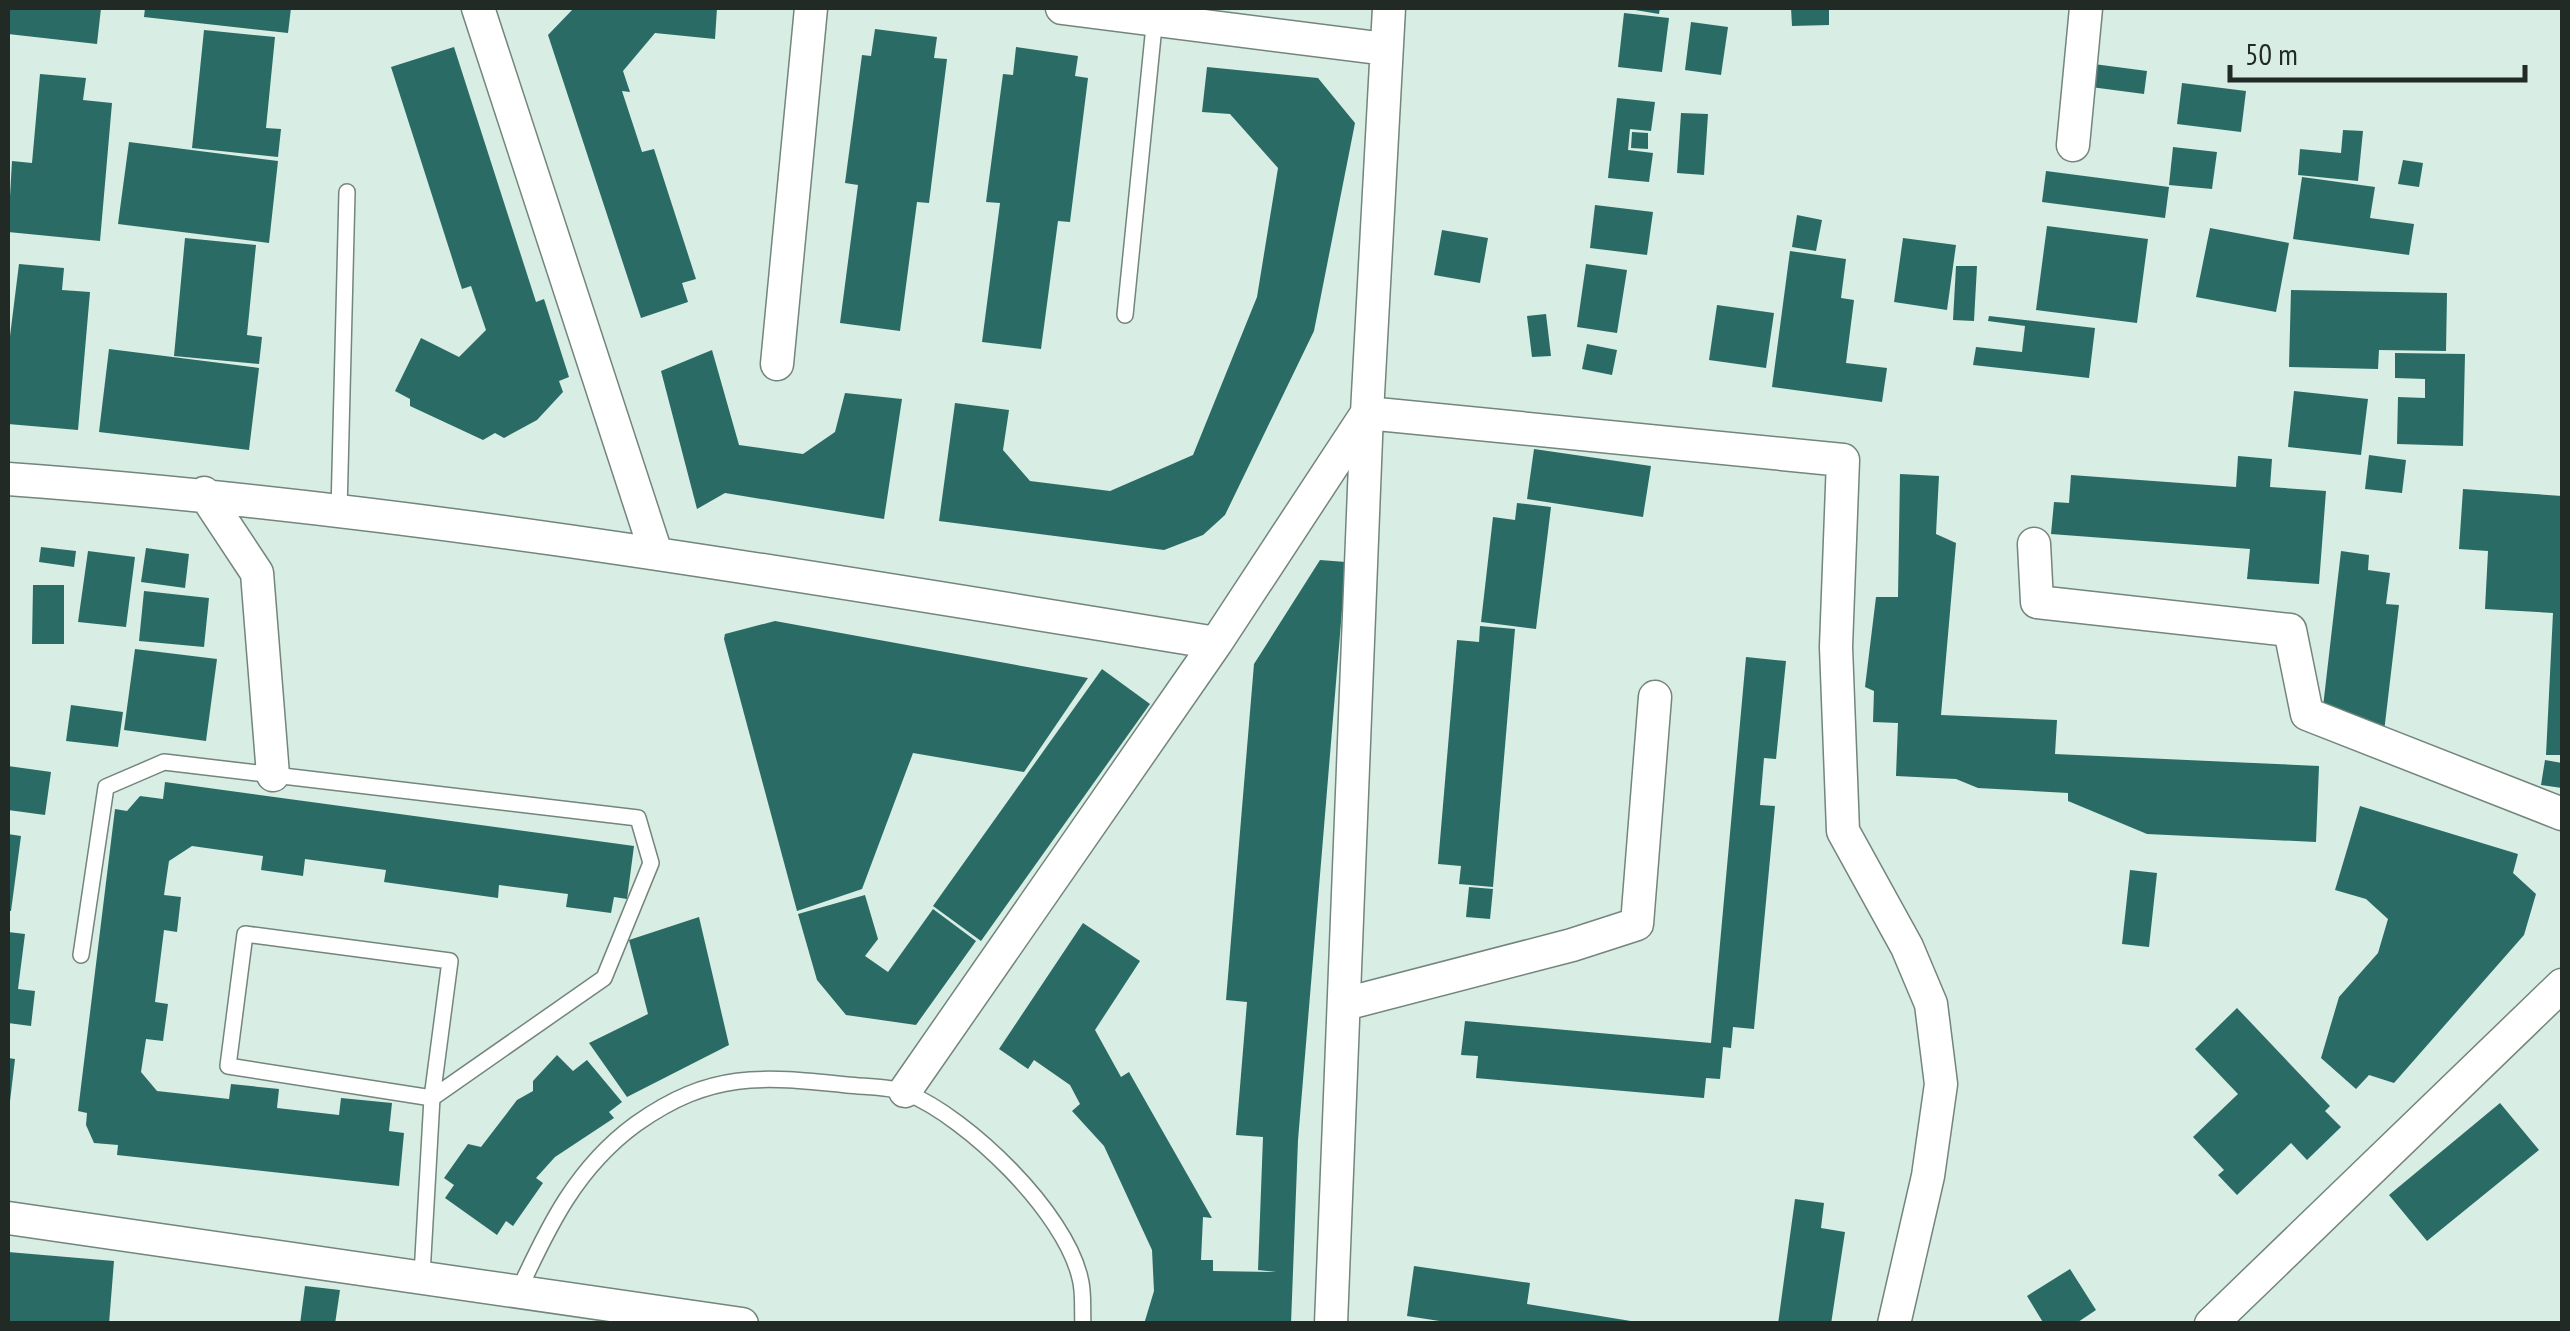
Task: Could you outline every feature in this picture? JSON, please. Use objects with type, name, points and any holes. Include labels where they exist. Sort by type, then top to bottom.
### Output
[{"type":"street","points":[[478,8],[656,553]]},
{"type":"street","points":[[777,364],[811,8]]},
{"type":"street","points":[[1062,8],[1155,13],[1386,49]]},
{"type":"street","points":[[1331,1324],[1367,412],[1388,8]]},
{"type":"street","points":[[2073,146],[2086,8]]},
{"type":"street","points":[[905,1091],[1216,643],[1367,412]]},
{"type":"street","points":[[1367,412],[1843,460],[1836,647],[1843,830],[1907,947],[1930,1004],[1941,1084],[1928,1176],[1894,1324]]},
{"type":"street","points":[[8,480],[204,493],[656,553],[1216,643]]},
{"type":"street","points":[[204,493],[257,574],[273,775]]},
{"type":"street","points":[[2034,544],[2037,602],[2290,630],[2307,714],[2562,814]]},
{"type":"street","points":[[1344,1004],[1572,945],[1637,924],[1655,697]]},
{"type":"street","points":[[2212,1324],[2562,985]]},
{"type":"street","points":[[8,1218],[742,1324]]},
{"type":"lane","points":[[1124,315],[1155,13]]},
{"type":"lane","points":[[339,511],[347,192]]},
{"type":"lane","points":[[81,955],[106,787],[164,762],[638,818],[651,863],[604,978],[432,1098],[228,1066],[246,934],[450,960],[432,1098],[422,1275]]},
{"type":"lane","points":[[519,1290],[554,1213],[578,1179],[627,1132],[672,1103],[760,1076],[905,1091],[950,1117],[991,1149],[1027,1187],[1080,1276],[1083,1324]]},
{"type":"building","points":[[8,8],[101,8],[97,44],[8,34]]},
{"type":"building","points":[[145,8],[291,8],[288,33],[144,17]]},
{"type":"building","points":[[574,8],[717,8],[715,39],[655,33],[623,71],[630,92],[622,91],[642,152],[654,149],[696,279],[682,283],[688,302],[641,318],[548,35]]},
{"type":"building","points":[[1623,8],[1660,8],[1659,14]]},
{"type":"building","points":[[1791,8],[1829,8],[1829,25],[1792,26]]},
{"type":"building","points":[[1624,13],[1669,18],[1662,72],[1618,67]]},
{"type":"building","points":[[1691,22],[1728,27],[1721,75],[1685,70]]},
{"type":"building","points":[[875,29],[937,37],[934,58],[947,59],[929,203],[917,202],[900,331],[840,323],[858,185],[845,183],[862,55],[871,56]]},
{"type":"building","points":[[204,30],[275,37],[266,128],[281,129],[278,157],[192,148]]},
{"type":"building","points":[[454,47],[536,302],[544,299],[569,377],[559,381],[563,392],[537,420],[504,438],[495,433],[483,440],[410,406],[410,399],[395,391],[421,338],[459,357],[486,330],[471,286],[462,289],[391,67]]},
{"type":"building","points":[[1016,47],[1078,56],[1075,76],[1088,78],[1070,222],[1058,221],[1041,349],[982,342],[1000,203],[986,202],[1003,74],[1013,75]]},
{"type":"building","points":[[2071,61],[2147,71],[2144,94],[2068,84]]},
{"type":"building","points":[[1207,67],[1318,78],[1355,123],[1314,331],[1225,515],[1203,535],[1164,550],[939,521],[955,403],[1009,410],[1003,450],[1030,481],[1110,491],[1193,455],[1257,297],[1278,168],[1230,114],[1202,112]]},
{"type":"building","points":[[40,74],[86,78],[83,100],[112,103],[100,241],[8,232],[12,161],[32,163]]},
{"type":"building","points":[[2182,83],[2246,91],[2241,132],[2177,124]]},
{"type":"building","points":[[1617,98],[1655,102],[1651,131],[1630,129],[1628,150],[1653,153],[1649,182],[1608,178]]},
{"type":"building","points":[[1681,113],[1708,114],[1704,175],[1677,173]]},
{"type":"building","points":[[2343,130],[2363,131],[2358,181],[2298,175],[2300,149],[2341,153]]},
{"type":"building","points":[[1632,132],[1648,133],[1648,149],[1631,148]]},
{"type":"building","points":[[129,142],[278,161],[269,243],[118,224]]},
{"type":"building","points":[[2173,147],[2217,152],[2212,189],[2169,185]]},
{"type":"building","points":[[2403,160],[2423,163],[2419,187],[2398,184]]},
{"type":"building","points":[[2046,171],[2169,187],[2165,218],[2042,202]]},
{"type":"building","points":[[2302,177],[2375,187],[2370,218],[2414,224],[2409,255],[2293,239]]},
{"type":"building","points":[[1595,205],[1653,212],[1647,255],[1590,248]]},
{"type":"building","points":[[1797,215],[1822,220],[1816,251],[1792,247]]},
{"type":"building","points":[[2047,226],[2148,239],[2137,323],[2036,310]]},
{"type":"building","points":[[2210,228],[2289,243],[2276,312],[2196,297]]},
{"type":"building","points":[[1442,230],[1488,238],[1480,283],[1434,275]]},
{"type":"building","points":[[185,238],[256,245],[247,335],[262,337],[259,364],[174,356]]},
{"type":"building","points":[[1903,238],[1956,245],[1947,310],[1894,302]]},
{"type":"building","points":[[1790,251],[1846,259],[1841,298],[1854,300],[1846,363],[1887,368],[1882,402],[1772,387]]},
{"type":"building","points":[[19,264],[64,268],[62,290],[90,292],[78,430],[8,424],[8,352]]},
{"type":"building","points":[[1586,264],[1627,270],[1617,333],[1577,327]]},
{"type":"building","points":[[1956,266],[1977,266],[1974,321],[1953,320]]},
{"type":"building","points":[[2291,290],[2447,293],[2446,351],[2379,350],[2378,369],[2289,367]]},
{"type":"building","points":[[1717,305],[1774,313],[1766,368],[1709,360]]},
{"type":"building","points":[[1546,314],[1551,356],[1532,357],[1527,316]]},
{"type":"building","points":[[1989,316],[2095,328],[2089,378],[1973,365],[1976,347],[2022,352],[2025,326],[1988,321]]},
{"type":"building","points":[[1587,344],[1617,350],[1612,375],[1582,369]]},
{"type":"building","points":[[109,349],[259,368],[249,450],[99,432]]},
{"type":"building","points":[[712,350],[739,445],[803,454],[835,432],[845,393],[902,399],[884,519],[725,493],[697,509],[661,371]]},
{"type":"building","points":[[2395,353],[2465,354],[2463,446],[2397,444],[2398,397],[2425,398],[2425,379],[2395,378]]},
{"type":"building","points":[[2294,391],[2368,399],[2361,455],[2288,447]]},
{"type":"building","points":[[1534,449],[1651,466],[1643,517],[1527,499]]},
{"type":"building","points":[[2369,455],[2406,460],[2402,493],[2365,489]]},
{"type":"building","points":[[2238,456],[2272,459],[2270,487],[2326,491],[2319,584],[2247,579],[2250,549],[2051,534],[2054,502],[2069,503],[2071,475],[2236,487]]},
{"type":"building","points":[[1900,474],[1939,476],[1936,534],[1956,543],[1941,715],[2057,720],[2055,754],[2319,766],[2316,842],[2147,834],[2068,801],[2068,793],[1978,788],[1956,779],[1896,776],[1898,723],[1873,722],[1874,691],[1865,687],[1876,597],[1898,597]]},
{"type":"building","points":[[2463,489],[2562,496],[2562,755],[2546,755],[2553,613],[2485,609],[2488,551],[2459,549]]},
{"type":"building","points":[[1517,503],[1551,507],[1536,629],[1481,622],[1493,517],[1515,520]]},
{"type":"building","points":[[41,547],[76,551],[74,567],[39,562]]},
{"type":"building","points":[[146,548],[189,554],[185,588],[141,582]]},
{"type":"building","points":[[88,551],[135,557],[126,627],[78,622]]},
{"type":"building","points":[[2341,551],[2369,555],[2368,570],[2390,573],[2386,604],[2399,605],[2384,732],[2321,724]]},
{"type":"building","points":[[1320,560],[1346,562],[1298,1140],[1291,1324],[1144,1324],[1154,1291],[1152,1250],[1104,1146],[1072,1111],[1080,1104],[1070,1085],[1034,1060],[1028,1069],[999,1049],[1083,923],[1140,961],[1095,1030],[1121,1077],[1129,1072],[1212,1218],[1203,1217],[1201,1260],[1213,1260],[1213,1271],[1276,1272],[1258,1270],[1263,1137],[1236,1135],[1247,1002],[1226,1000],[1254,664]]},
{"type":"building","points":[[33,585],[64,585],[64,644],[32,644]]},
{"type":"building","points":[[144,591],[209,598],[204,647],[139,641]]},
{"type":"building","points":[[775,621],[1088,678],[1024,772],[913,753],[862,889],[797,911],[724,639],[725,634]]},
{"type":"building","points":[[1480,626],[1515,629],[1493,887],[1459,884],[1461,866],[1438,864],[1457,640],[1479,642]]},
{"type":"building","points":[[135,649],[217,659],[206,741],[124,730]]},
{"type":"building","points":[[1746,657],[1786,661],[1776,759],[1764,758],[1760,805],[1775,806],[1754,1029],[1733,1027],[1731,1048],[1723,1047],[1720,1079],[1706,1078],[1704,1098],[1476,1078],[1478,1056],[1461,1055],[1465,1021],[1711,1043]]},
{"type":"building","points":[[1102,669],[1150,704],[981,941],[933,906]]},
{"type":"building","points":[[71,705],[123,712],[118,747],[66,741]]},
{"type":"building","points":[[2545,760],[2562,763],[2562,788],[2541,785]]},
{"type":"building","points":[[8,766],[51,772],[45,815],[8,810]]},
{"type":"building","points":[[165,782],[634,846],[627,899],[614,897],[611,913],[566,907],[568,894],[499,885],[498,898],[384,882],[386,870],[305,859],[303,876],[261,870],[263,856],[192,846],[169,861],[164,895],[181,897],[177,932],[164,930],[155,1002],[168,1004],[163,1041],[146,1039],[141,1072],[157,1091],[229,1099],[231,1084],[279,1089],[277,1108],[339,1115],[341,1098],[392,1103],[389,1131],[404,1133],[399,1186],[117,1155],[118,1145],[94,1143],[86,1125],[87,1113],[78,1111],[115,809],[127,811],[140,796],[163,799]]},
{"type":"building","points":[[2360,806],[2518,854],[2513,873],[2536,894],[2524,935],[2394,1083],[2369,1075],[2356,1089],[2321,1058],[2339,997],[2378,953],[2388,919],[2366,899],[2335,890]]},
{"type":"building","points":[[8,834],[21,836],[11,911],[8,911]]},
{"type":"building","points":[[2130,870],[2157,873],[2149,947],[2122,944]]},
{"type":"building","points":[[1469,887],[1493,889],[1490,919],[1466,917]]},
{"type":"building","points":[[865,895],[878,939],[865,956],[888,972],[933,909],[976,941],[916,1025],[846,1015],[817,980],[798,914]]},
{"type":"building","points":[[699,917],[729,1045],[627,1097],[589,1043],[648,1014],[629,940]]},
{"type":"building","points":[[8,932],[25,934],[18,989],[35,991],[31,1026],[8,1023]]},
{"type":"building","points":[[2237,1008],[2330,1106],[2325,1111],[2341,1127],[2307,1160],[2291,1143],[2237,1195],[2218,1175],[2224,1170],[2193,1137],[2238,1094],[2195,1049]]},
{"type":"building","points":[[557,1055],[573,1071],[587,1060],[622,1102],[609,1112],[614,1118],[555,1157],[536,1178],[543,1183],[513,1226],[506,1221],[497,1235],[445,1198],[454,1185],[444,1178],[468,1144],[481,1147],[517,1100],[533,1091],[533,1081]]},
{"type":"building","points":[[8,1058],[15,1059],[10,1101],[8,1101]]},
{"type":"building","points":[[2500,1103],[2539,1150],[2427,1241],[2389,1195]]},
{"type":"building","points":[[1795,1199],[1824,1203],[1821,1228],[1845,1232],[1831,1324],[1778,1324]]},
{"type":"building","points":[[8,1252],[114,1261],[109,1324],[8,1324]]},
{"type":"building","points":[[1414,1266],[1530,1283],[1527,1304],[1649,1324],[1459,1324],[1407,1316]]},
{"type":"building","points":[[2070,1269],[2096,1310],[2075,1324],[2044,1324],[2027,1296]]},
{"type":"building","points":[[305,1286],[340,1290],[335,1324],[300,1324]]}]
